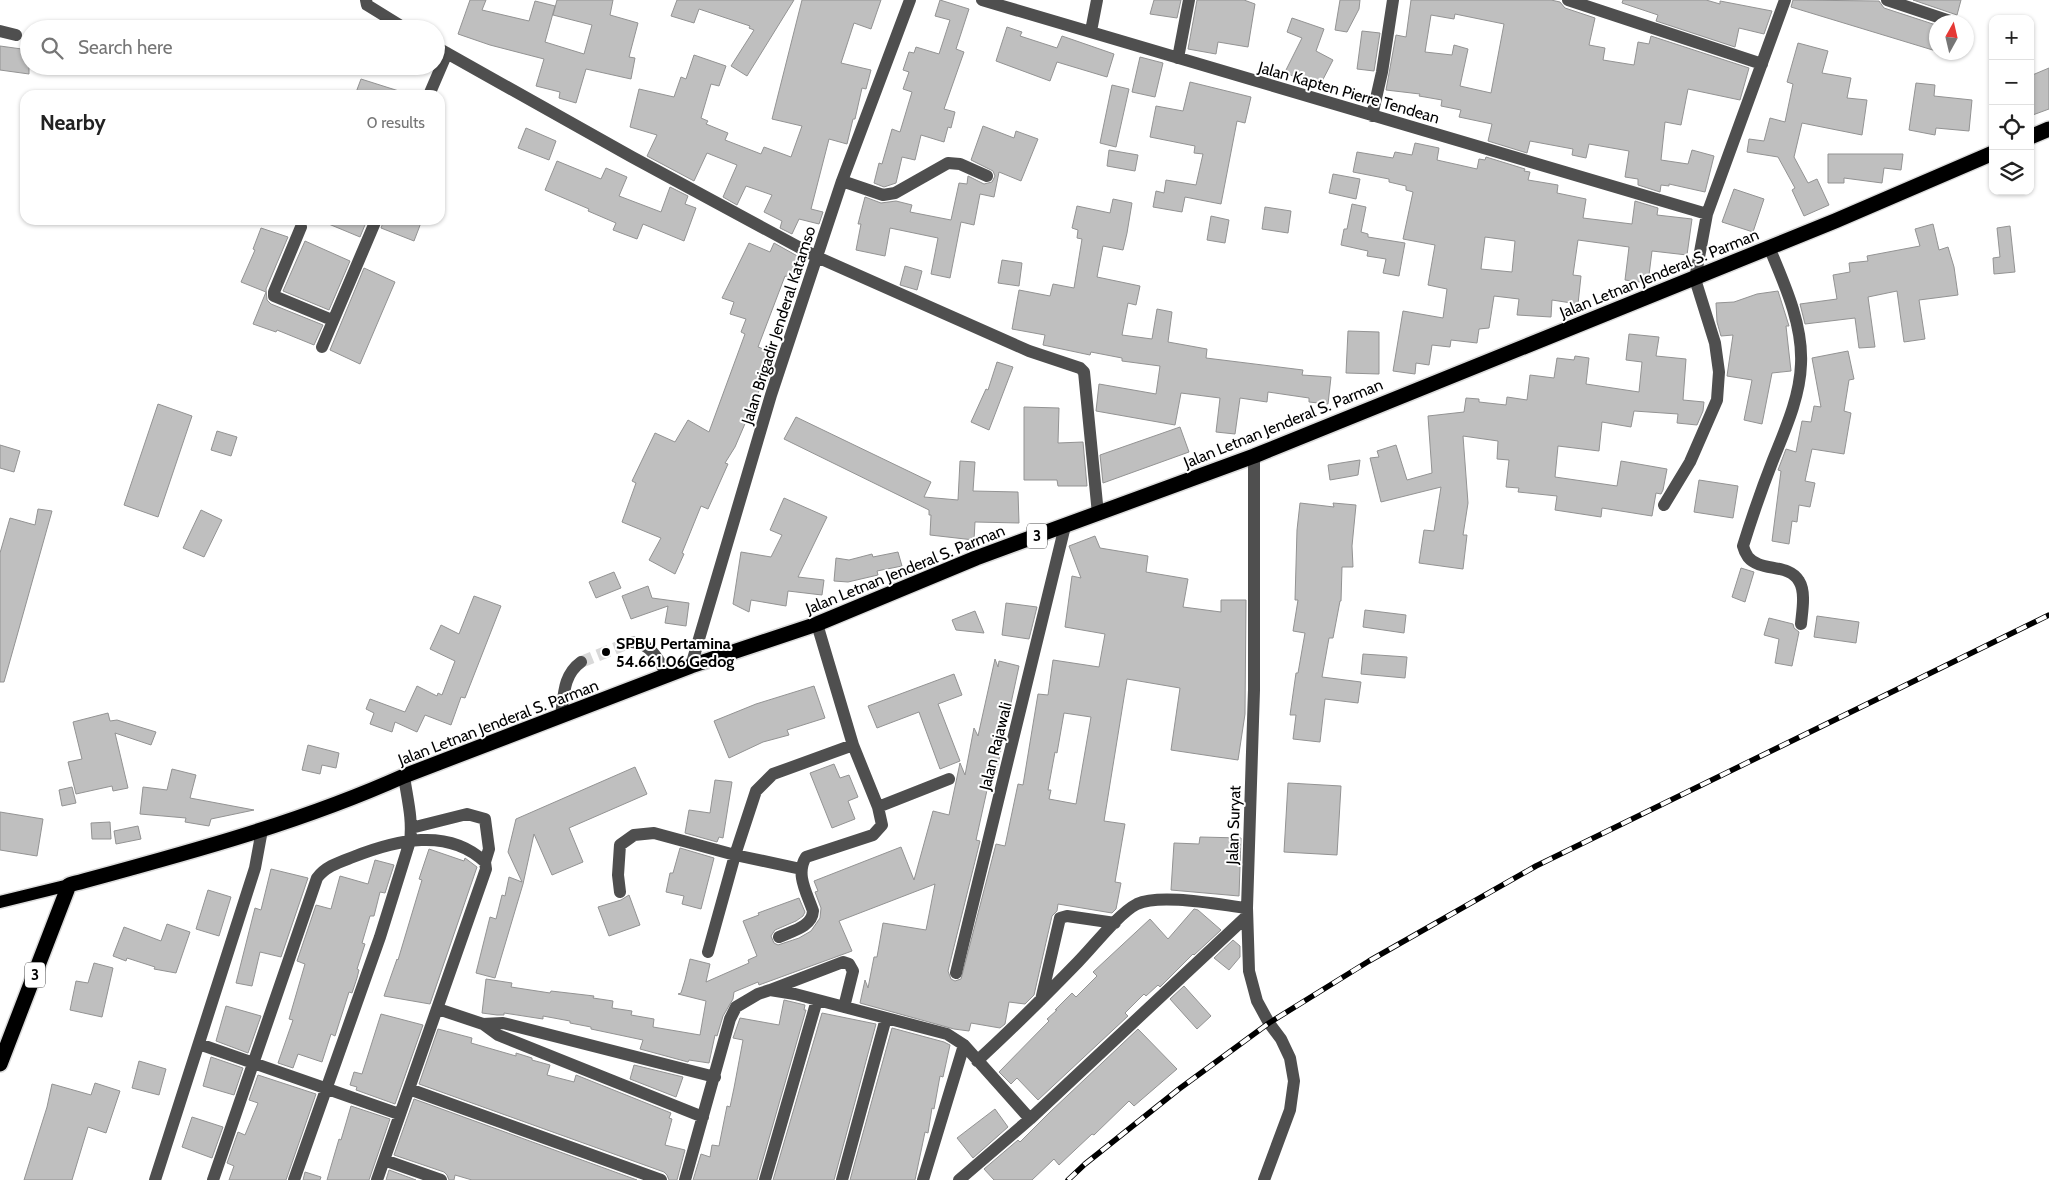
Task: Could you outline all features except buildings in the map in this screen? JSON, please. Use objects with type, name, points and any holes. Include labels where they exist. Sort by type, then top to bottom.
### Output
[{"type":"highway","points":[[2034,135],[2049,129]]},
{"type":"highway","name":"Jalan Letnan Jenderal S. Parman","points":[[69,885],[262,830],[405,781],[561,716],[667,675],[817,624],[976,558],[1254,456],[1835,222],[1989,155]]},
{"type":"highway","name":"3","points":[[0,1064],[69,885]]},
{"type":"main road","points":[[0,902],[69,885]]},
{"type":"street","points":[[366,0],[367,5],[391,20]]},
{"type":"street","name":"Jalan Brigadir Jenderal Katamso","points":[[691,666],[771,395],[842,182],[910,0]]},
{"type":"street","name":"Jalan Kapten Pierre Tendean","points":[[982,0],[1707,214]]},
{"type":"street","points":[[1091,31],[1097,0]]},
{"type":"street","points":[[1178,58],[1189,0]]},
{"type":"street","points":[[1372,116],[1382,72],[1393,0]]},
{"type":"street","points":[[1570,0],[1762,64]]},
{"type":"street","points":[[1664,506],[1690,462],[1717,400],[1719,372],[1715,344],[1695,279],[1707,214],[1785,0]]},
{"type":"street","points":[[1887,0],[1932,15]]},
{"type":"street","points":[[0,31],[16,35]]},
{"type":"street","points":[[445,52],[632,157],[817,257],[1029,351],[1076,366],[1083,371],[1098,514]]},
{"type":"street","points":[[430,90],[435,75]]},
{"type":"street","points":[[842,182],[884,195],[895,193],[948,163],[960,164],[987,176]]},
{"type":"street","points":[[322,347],[374,225]]},
{"type":"street","points":[[302,227],[274,292],[274,296],[332,320]]},
{"type":"street","points":[[1769,247],[1789,300],[1799,338],[1801,365],[1794,402],[1754,510],[1743,546],[1748,558],[1761,565],[1791,572],[1800,581],[1802,592],[1801,624]]},
{"type":"street","name":"Jalan Suryat","points":[[1254,456],[1254,690],[1247,912],[1249,971],[1257,1001],[1269,1023],[1281,1039],[1290,1058],[1294,1081],[1290,1110],[1264,1180]]},
{"type":"street","name":"Jalan Rajawali","points":[[956,973],[1065,526]]},
{"type":"street","points":[[778,937],[809,923],[812,917],[813,911],[801,875],[801,869],[806,857],[873,835],[882,825],[878,808],[853,745],[817,624]]},
{"type":"street","points":[[631,642],[649,649],[659,660],[667,675]]},
{"type":"street","points":[[561,716],[567,677],[581,662]]},
{"type":"street","points":[[708,952],[735,855],[756,792],[773,774],[853,745]]},
{"type":"street","points":[[878,808],[949,779]]},
{"type":"street","points":[[294,1180],[380,937],[410,834],[410,814],[405,781]]},
{"type":"street","points":[[213,1180],[317,878],[323,870],[330,866],[410,834],[466,814],[477,815],[485,819],[489,849],[486,870],[377,1180]]},
{"type":"street","points":[[155,1180],[255,868],[262,830]]},
{"type":"street","points":[[620,892],[618,875],[620,845],[634,835],[654,833],[735,855],[801,869]]},
{"type":"street","points":[[410,834],[456,844],[476,853],[486,862]]},
{"type":"street","points":[[978,1061],[1040,1001],[1115,923],[1137,904],[1152,900],[1170,899],[1247,912]]},
{"type":"street","points":[[959,1180],[1030,1119],[1247,912]]},
{"type":"street","points":[[1040,1001],[1060,918],[1067,916],[1115,923]]},
{"type":"street","points":[[685,1180],[730,1019],[736,1007],[747,999],[843,962],[849,964],[853,971],[844,1007]]},
{"type":"street","points":[[770,990],[795,994],[947,1034],[964,1045],[1030,1119]]},
{"type":"street","points":[[765,1180],[817,1000]]},
{"type":"street","points":[[438,1009],[483,1024],[498,1035],[703,1117]]},
{"type":"street","points":[[842,1180],[886,1018]]},
{"type":"street","points":[[483,1024],[503,1023],[715,1077]]},
{"type":"street","points":[[198,1044],[399,1114]]},
{"type":"street","points":[[923,1180],[964,1045]]},
{"type":"street","points":[[409,1089],[661,1180]]},
{"type":"street","points":[[384,1160],[441,1180]]},
{"type":"tunnel","points":[[581,662],[631,642]]},
{"type":"railway","points":[[1068,1180],[1085,1164],[1179,1089],[1269,1023],[1369,961],[1536,866],[2049,615]]},
{"type":"place","name":"SPBU Pertamina 54.661.06 Gedog","points":[[606,652]]}]
